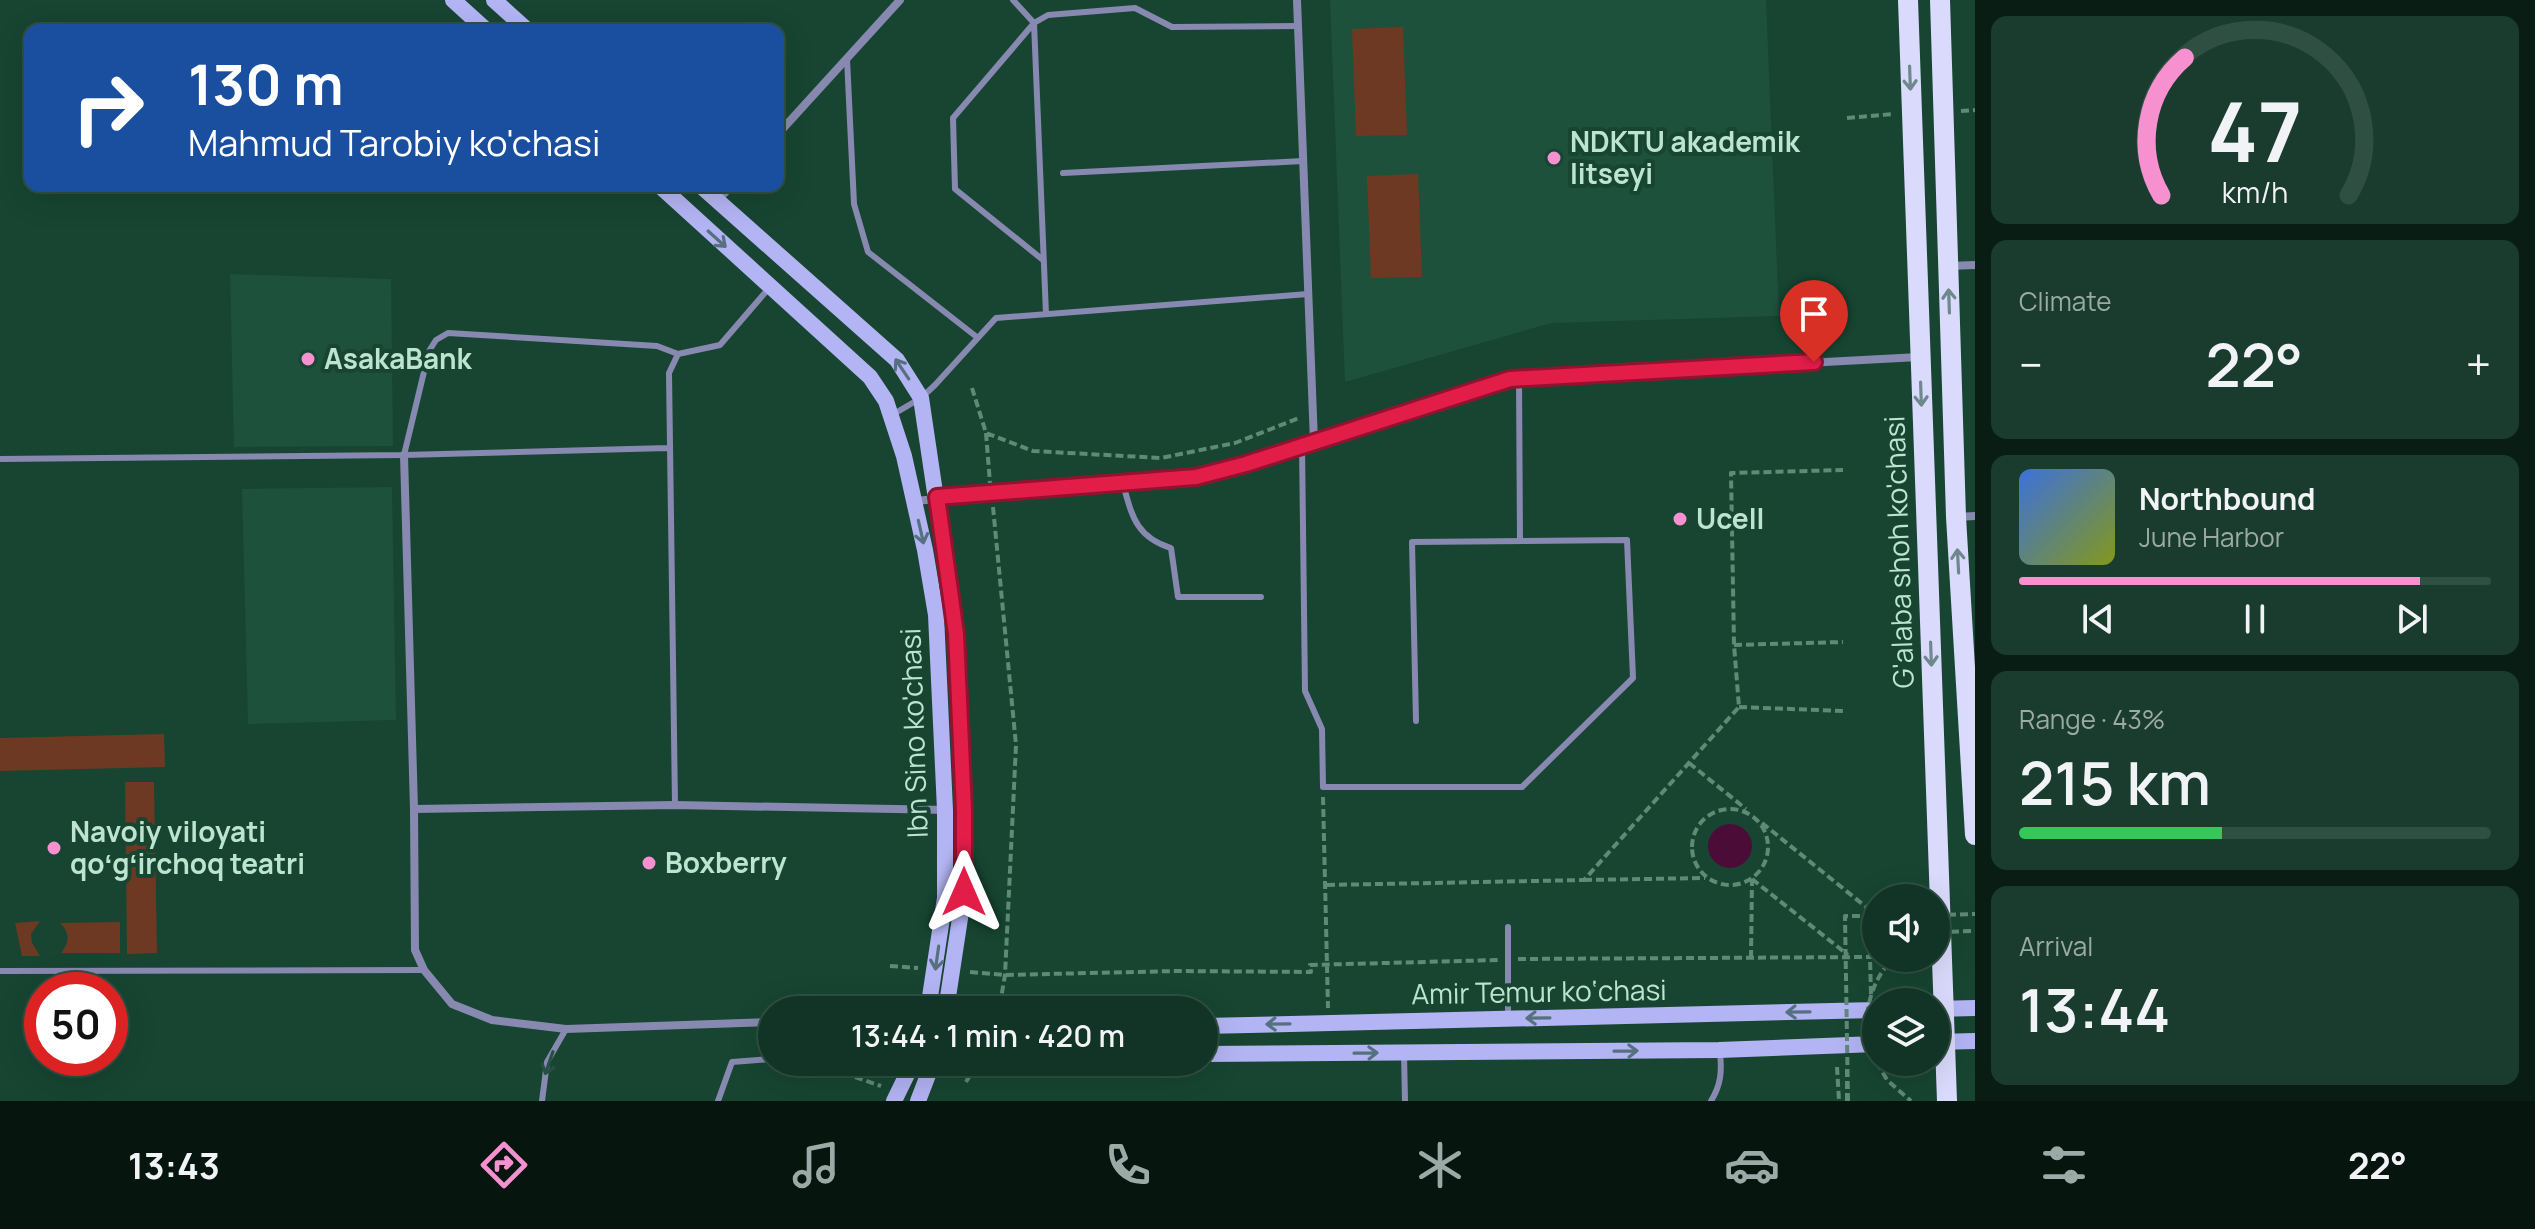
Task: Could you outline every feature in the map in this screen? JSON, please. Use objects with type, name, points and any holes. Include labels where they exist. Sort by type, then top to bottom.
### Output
[{"type":"main road","points":[[453,0],[479,24]]},
{"type":"main road","points":[[494,0],[520,24]]},
{"type":"main road","name":"G'alaba shoh ko'chasi","points":[[1908,0],[1939,988]]},
{"type":"main road","name":"G'alaba shoh ko'chasi","points":[[1940,0],[1948,266],[1965,517],[1975,835]]},
{"type":"main road","name":"Ibn Sino ko'chasi","points":[[667,192],[870,377],[886,401],[891,416],[904,456],[936,615],[945,810],[945,898],[930,996]]},
{"type":"main road","points":[[707,192],[897,360],[921,398],[956,634],[964,810],[964,892],[948,996]]},
{"type":"main road","name":"Amir Temur ko‘chasi","points":[[1218,1026],[1508,1018],[1862,1003]]},
{"type":"main road","points":[[1950,1009],[1975,1008]]},
{"type":"main road","points":[[1950,1041],[1975,1041]]},
{"type":"main road","name":"Amir Temur ko‘chasi","points":[[1218,1054],[1719,1050],[1862,1045]]},
{"type":"main road","points":[[894,1101],[906,1076]]},
{"type":"main road","points":[[918,1101],[928,1076]]},
{"type":"main road","name":"G'alaba shoh ko'chasi","points":[[1944,1076],[1947,1101]]},
{"type":"street","points":[[784,127],[900,0]]},
{"type":"street","points":[[1297,0],[1314,442]]},
{"type":"street","points":[[717,201],[725,192]]},
{"type":"street","points":[[1948,266],[1975,265]]},
{"type":"street","points":[[914,501],[1196,477],[1519,378],[1920,357]]},
{"type":"street","points":[[404,455],[415,950],[424,970],[452,1004],[492,1020],[566,1029],[758,1022]]},
{"type":"street","points":[[414,809],[675,805],[964,810]]},
{"type":"lane","points":[[1013,0],[1034,23],[1046,314]]},
{"type":"lane","points":[[1043,260],[955,189],[953,118],[1034,23],[1048,15],[1135,8],[1172,27],[1298,26]]},
{"type":"lane","points":[[847,59],[854,204],[868,252],[978,338]]},
{"type":"lane","points":[[1063,173],[1303,161]]},
{"type":"lane","points":[[404,455],[429,351],[436,340],[448,333],[657,346],[678,354],[720,345],[770,286]]},
{"type":"lane","points":[[891,416],[921,398],[996,318],[1308,294]]},
{"type":"lane","points":[[675,805],[668,448],[669,373],[678,354]]},
{"type":"lane","points":[[1519,378],[1520,541]]},
{"type":"lane","points":[[1302,446],[1305,691],[1322,729],[1323,787],[1522,787],[1633,678],[1627,540],[1412,542],[1416,721]]},
{"type":"lane","points":[[0,459],[404,455],[668,448]]},
{"type":"lane","points":[[1123,484],[1134,521],[1154,543],[1171,548],[1178,597],[1261,597]]},
{"type":"lane","points":[[1508,927],[1508,1018]]},
{"type":"lane","points":[[0,971],[424,970]]},
{"type":"lane","points":[[542,1101],[547,1062],[566,1029]]},
{"type":"lane","points":[[1711,1101],[1718,1090],[1722,1069],[1719,1050]]},
{"type":"lane","points":[[1404,1053],[1405,1101]]},
{"type":"lane","points":[[718,1101],[732,1062],[758,1060]]},
{"type":"path","points":[[972,388],[986,433],[1016,745],[1001,996]]},
{"type":"path","points":[[986,433],[1033,451],[1161,458],[1235,443],[1313,412]]},
{"type":"path","points":[[1584,880],[1739,707],[1734,645],[1731,473],[1843,470]]},
{"type":"path","points":[[1734,645],[1843,642]]},
{"type":"path","points":[[1739,707],[1843,711]]},
{"type":"path","points":[[1689,763],[1862,905]]},
{"type":"path","points":[[1323,787],[1328,1023]]},
{"type":"path","points":[[1735,808],[1747,811],[1757,819],[1769,841],[1765,865],[1752,879],[1732,885],[1719,884],[1707,878],[1693,857],[1694,832],[1701,821],[1722,809],[1735,808]]},
{"type":"path","points":[[1327,885],[1707,878]]},
{"type":"path","points":[[1752,879],[1850,957]]},
{"type":"path","points":[[1751,958],[1752,879]]},
{"type":"path","points":[[1950,915],[1975,914]]},
{"type":"path","points":[[1847,1101],[1845,916],[1862,917]]},
{"type":"path","points":[[1950,932],[1975,931]]},
{"type":"path","points":[[1005,975],[1311,972],[1310,965],[1508,959],[1862,957]]},
{"type":"path","points":[[1837,1067],[1839,1101]]},
{"type":"path","points":[[1847,1067],[1847,1101]]},
{"type":"path","points":[[966,1082],[970,1076]]},
{"type":"path","points":[[1885,1076],[1911,1101]]},
{"type":"shaded area","name":"NDKTU akademik litseyi","points":[[1330,0],[1766,0],[1779,316],[1551,323],[1345,382]]},
{"type":"shaded area","points":[[1403,27],[1407,135],[1356,136],[1352,29]]},
{"type":"shaded area","points":[[1418,174],[1422,277],[1371,278],[1367,176]]},
{"type":"shaded area","points":[[230,274],[391,279],[393,446],[234,447]]},
{"type":"shaded area","points":[[392,487],[396,720],[248,724],[242,489]]},
{"type":"shaded area","points":[[164,734],[165,767],[0,771],[0,738]]},
{"type":"shaded area","points":[[125,782],[154,782],[157,953],[127,954]]},
{"type":"shaded area","points":[[1730,824],[1746,830],[1752,846],[1746,862],[1730,868],[1714,862],[1708,846],[1714,830]]},
{"type":"shaded area","points":[[40,921],[31,934],[32,943],[40,956],[22,956],[15,923]]},
{"type":"shaded area","points":[[120,922],[120,953],[61,953],[68,938],[60,923]]},
{"type":"place","name":"NDKTU akademik litseyi","points":[[1554,158]]},
{"type":"place","name":"AsakaBank","points":[[308,359]]},
{"type":"place","name":"Ucell","points":[[1680,519]]},
{"type":"place","name":"Navoiy viloyati qoʻgʻirchoq teatri","points":[[54,848]]},
{"type":"place","name":"Boxberry","points":[[649,863]]},
{"type":"route","points":[[964,892],[964,810],[956,634],[937,497],[1196,477],[1246,464],[1510,379],[1814,362]]}]
